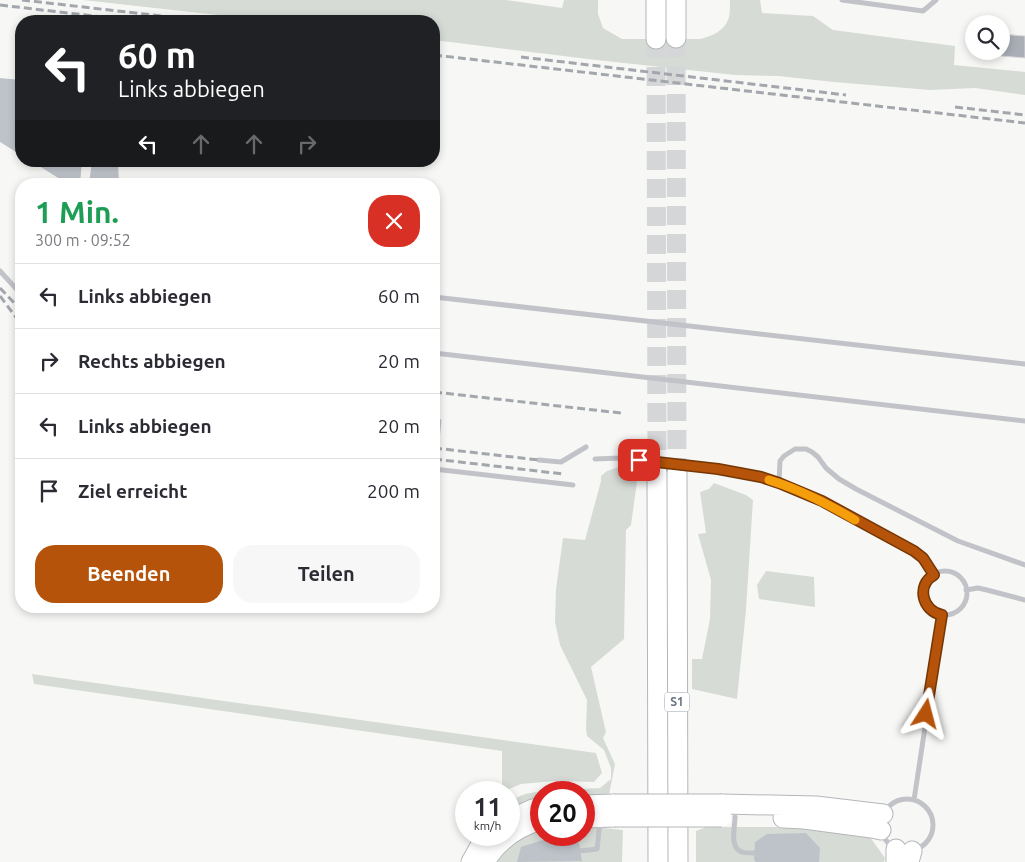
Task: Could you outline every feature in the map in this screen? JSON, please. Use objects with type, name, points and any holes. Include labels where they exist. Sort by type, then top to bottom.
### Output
[{"type":"highway","points":[[656,0],[656,39]]},
{"type":"highway","points":[[676,0],[676,38]]},
{"type":"highway","name":"S1","points":[[657,472],[658,862]]},
{"type":"highway","name":"S1","points":[[677,473],[678,862]]},
{"type":"highway","points":[[603,814],[726,813],[816,806],[882,822]]},
{"type":"highway","points":[[485,862],[502,840],[523,826],[530,824]]},
{"type":"highway","points":[[654,862],[658,832]]},
{"type":"highway","points":[[471,862],[481,846]]},
{"type":"lane","points":[[842,0],[923,11],[936,0]]},
{"type":"lane","points":[[0,271],[15,287]]},
{"type":"lane","points":[[440,298],[1025,364]]},
{"type":"lane","points":[[440,354],[1025,421]]},
{"type":"lane","points":[[540,460],[561,462],[586,447]]},
{"type":"lane","points":[[779,483],[780,461],[784,456],[795,449],[806,450],[812,452],[826,468],[856,489],[958,541],[1025,565]]},
{"type":"lane","points":[[595,459],[620,458],[718,469],[761,477],[779,483],[822,501],[914,551],[923,558],[934,575]]},
{"type":"lane","points":[[440,470],[573,484]]},
{"type":"lane","points":[[944,572],[951,572],[962,580],[966,590],[962,607],[951,614],[942,615],[930,610],[923,597],[923,590],[930,577],[944,572]]},
{"type":"lane","points":[[966,590],[978,588],[1025,600]]},
{"type":"lane","points":[[914,800],[942,615]]},
{"type":"lane","points":[[903,799],[914,800],[926,806],[931,813],[933,830],[926,844],[903,856],[884,838],[882,822],[888,807],[895,802],[903,799]]},
{"type":"lane","points":[[726,813],[736,848],[741,852],[754,853]]},
{"type":"lane","points":[[580,852],[597,849],[603,814]]},
{"type":"shaded area","points":[[83,0],[506,0],[562,8],[564,0],[598,0],[598,14],[603,28],[622,39],[700,39],[713,34],[724,26],[729,17],[730,0],[760,0],[762,13],[813,16],[833,30],[955,46],[954,65],[1025,72],[1025,95],[975,88],[930,90],[778,76],[735,75],[440,41],[440,15],[218,15]]},
{"type":"shaded area","points":[[0,78],[15,79],[15,151],[0,142]]},
{"type":"shaded area","points":[[41,167],[81,167],[81,178],[58,178]]},
{"type":"shaded area","points":[[91,167],[118,167],[119,178],[90,178]]},
{"type":"shaded area","points":[[619,467],[639,467],[631,525],[626,530],[624,639],[591,667],[606,732],[603,738],[615,764],[608,797],[595,798],[595,788],[600,788],[611,779],[611,768],[604,750],[587,736],[587,700],[560,645],[555,622],[556,589],[563,538],[585,540],[601,476],[607,471]]},
{"type":"shaded area","points":[[714,483],[746,495],[753,500],[746,610],[737,699],[692,689],[692,659],[702,659],[710,619],[711,580],[698,534],[706,533],[700,492],[709,489]]},
{"type":"shaded area","points":[[766,571],[814,577],[815,607],[759,599],[757,585]]},
{"type":"shaded area","points":[[32,674],[596,753],[602,773],[595,781],[530,781],[530,783],[520,784],[520,781],[502,781],[502,751],[34,684]]},
{"type":"shaded area","points":[[530,793],[530,803],[520,808],[520,796]]},
{"type":"shaded area","points":[[595,827],[623,830],[622,862],[494,862],[509,846],[520,846],[520,837],[530,833],[530,846],[595,846]]},
{"type":"shaded area","points":[[706,827],[788,827],[857,831],[870,837],[885,858],[884,862],[696,862],[696,831]]},
{"type":"shaded area","points":[[806,833],[820,848],[819,862],[756,862],[754,860],[755,842],[767,834]]},
{"type":"shaded area","points":[[530,844],[530,846],[580,846],[582,861],[517,862],[521,847]]},
{"type":"building","points":[[1010,35],[1025,36],[1025,58],[1010,57]]},
{"type":"tunnel","points":[[676,38],[677,473]]},
{"type":"tunnel","points":[[656,39],[657,472]]},
{"type":"railway","points":[[22,0],[153,15]]},
{"type":"railway","points":[[0,5],[85,15]]},
{"type":"railway","points":[[440,56],[1025,123]]},
{"type":"railway","points":[[521,57],[846,95]]},
{"type":"railway","points":[[955,107],[1025,115]]},
{"type":"railway","points":[[0,288],[15,304]]},
{"type":"railway","points":[[0,296],[15,316]]},
{"type":"railway","points":[[440,393],[621,413]]},
{"type":"railway","points":[[440,449],[539,460]]},
{"type":"railway","points":[[440,460],[563,474]]},
{"type":"slow traffic","points":[[769,480],[822,501],[855,520]]},
{"type":"route","points":[[639,460],[718,469],[761,477],[779,483],[822,501],[914,551],[923,558],[934,575],[926,583],[923,597],[930,610],[942,615],[926,714]]}]
